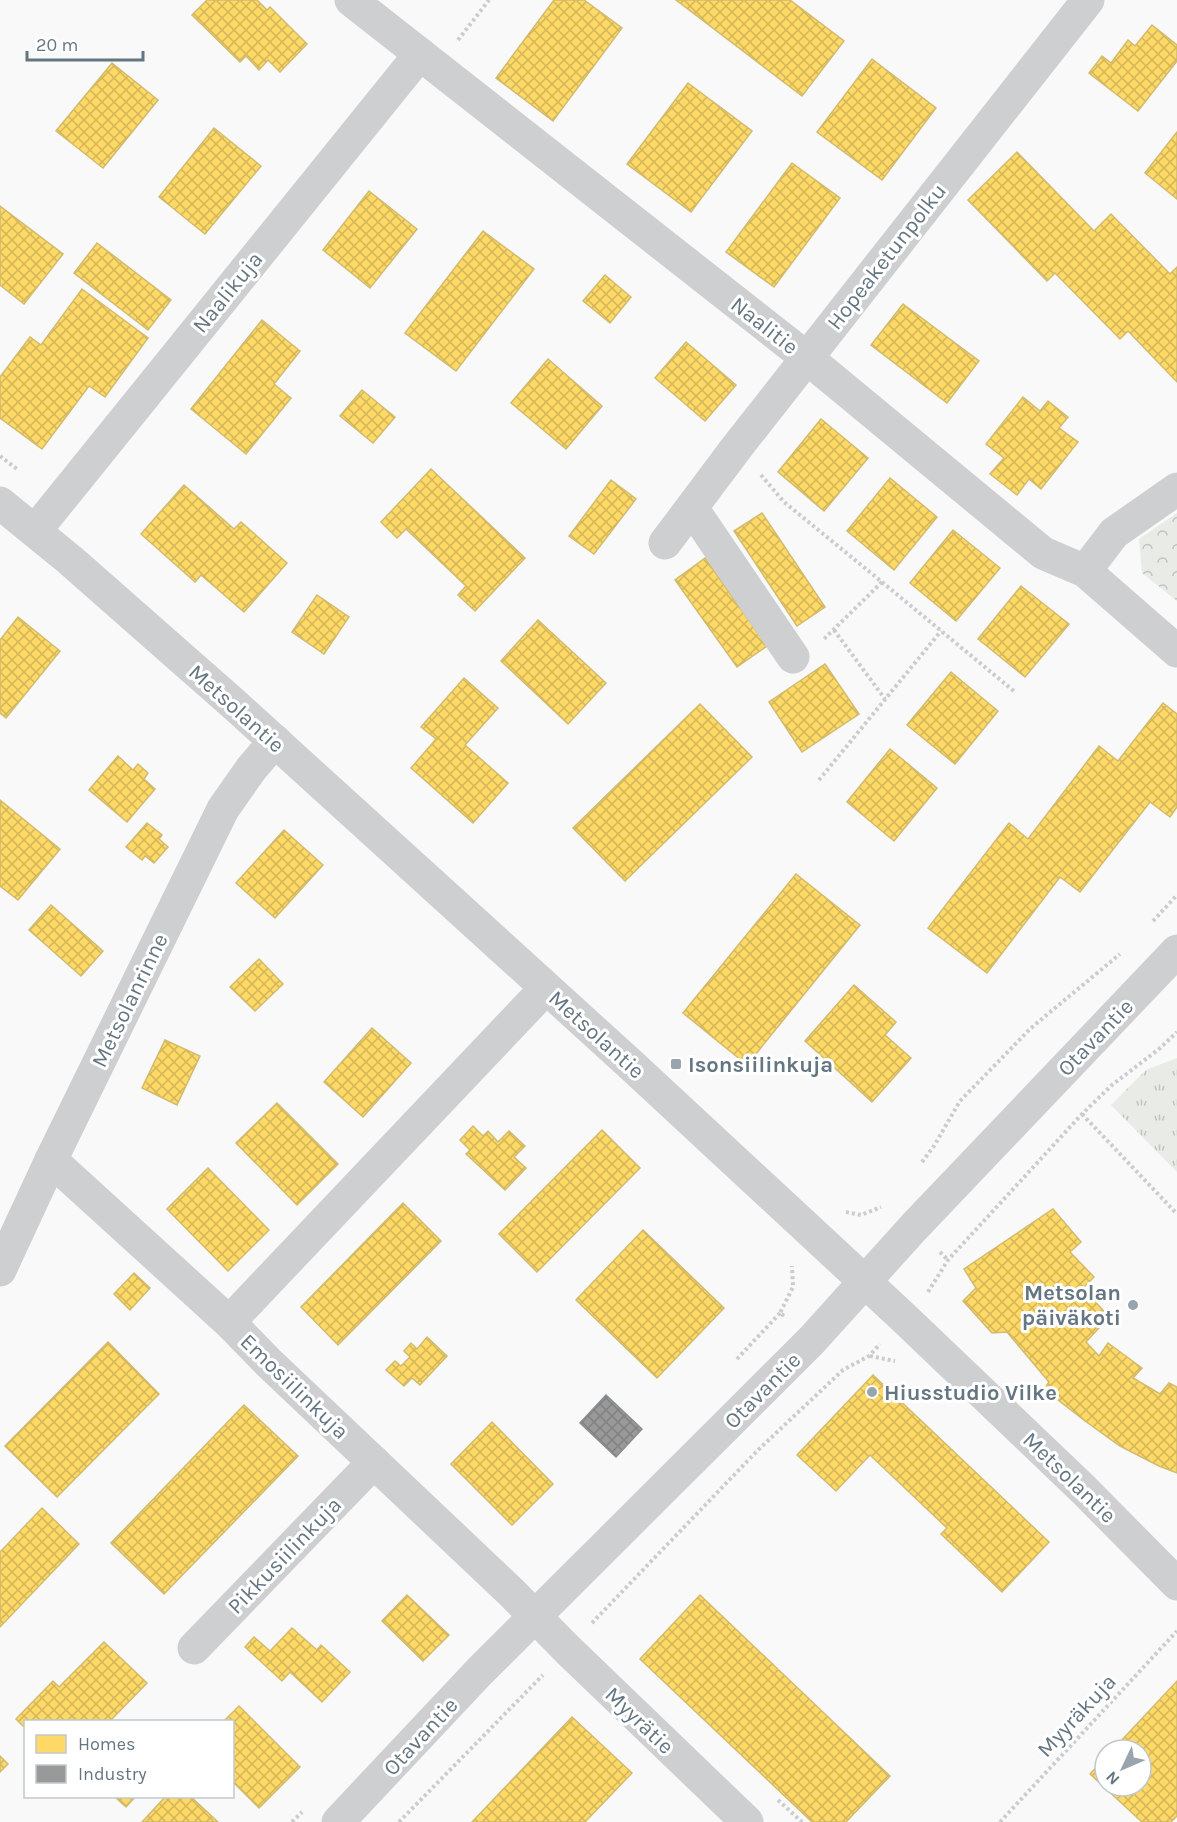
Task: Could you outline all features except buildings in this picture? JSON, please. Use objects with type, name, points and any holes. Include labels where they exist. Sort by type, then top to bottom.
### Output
[{"type":"street","name":"Naalitie","points":[[351,0],[807,358],[1043,553],[1085,571],[1177,651]]},
{"type":"street","name":"Hopeaketunpolku","points":[[665,543],[1088,0]]},
{"type":"street","name":"Naalikuja","points":[[35,531],[429,60]]},
{"type":"street","points":[[1085,571],[1113,533],[1177,489]]},
{"type":"street","name":"Metsolantie","points":[[0,503],[275,741],[546,988],[904,1317],[1084,1490],[1177,1584]]},
{"type":"street","points":[[692,508],[793,657]]},
{"type":"street","name":"Metsolanrinne","points":[[0,1270],[51,1160],[223,809],[251,769],[275,741]]},
{"type":"street","name":"Otavantie","points":[[338,1822],[479,1672],[812,1340],[864,1281],[1177,951]]},
{"type":"street","points":[[229,1322],[546,988]]},
{"type":"street","name":"Emosiilinkuja","points":[[51,1160],[229,1322],[269,1363],[536,1617]]},
{"type":"street","name":"Pikkusiilinkuja","points":[[195,1648],[374,1462]]},
{"type":"street","name":"Myyrätie","points":[[536,1617],[747,1822]]},
{"type":"path","points":[[429,60],[489,0]]},
{"type":"path","points":[[738,447],[784,502],[1015,692]]},
{"type":"path","points":[[793,657],[826,638],[882,582]]},
{"type":"path","points":[[834,630],[885,699]]},
{"type":"path","points":[[819,780],[941,631]]},
{"type":"path","points":[[1149,926],[1177,895]]},
{"type":"path","points":[[921,1163],[934,1146],[960,1101],[1031,1028],[1127,948]]},
{"type":"path","name":"Otavantie","points":[[399,1822],[758,1450],[843,1370],[869,1356],[932,1288],[948,1260],[1082,1114],[1112,1085],[1159,1049],[1177,1032]]},
{"type":"path","points":[[1082,1114],[1177,1214]]},
{"type":"path","name":"Myyräkuja","points":[[1000,1822],[1177,1631]]},
{"type":"green space","points":[[1177,513],[1177,601],[1142,573],[1139,539]]},
{"type":"green space","points":[[1177,1058],[1177,1172],[1111,1105],[1146,1070]]},
{"type":"place","name":"Isonsiilinkuja","points":[[676,1064]]},
{"type":"place","name":"Metsolan päiväkoti","points":[[1133,1305]]},
{"type":"place","name":"Hiusstudio Vilke","points":[[872,1392]]}]
